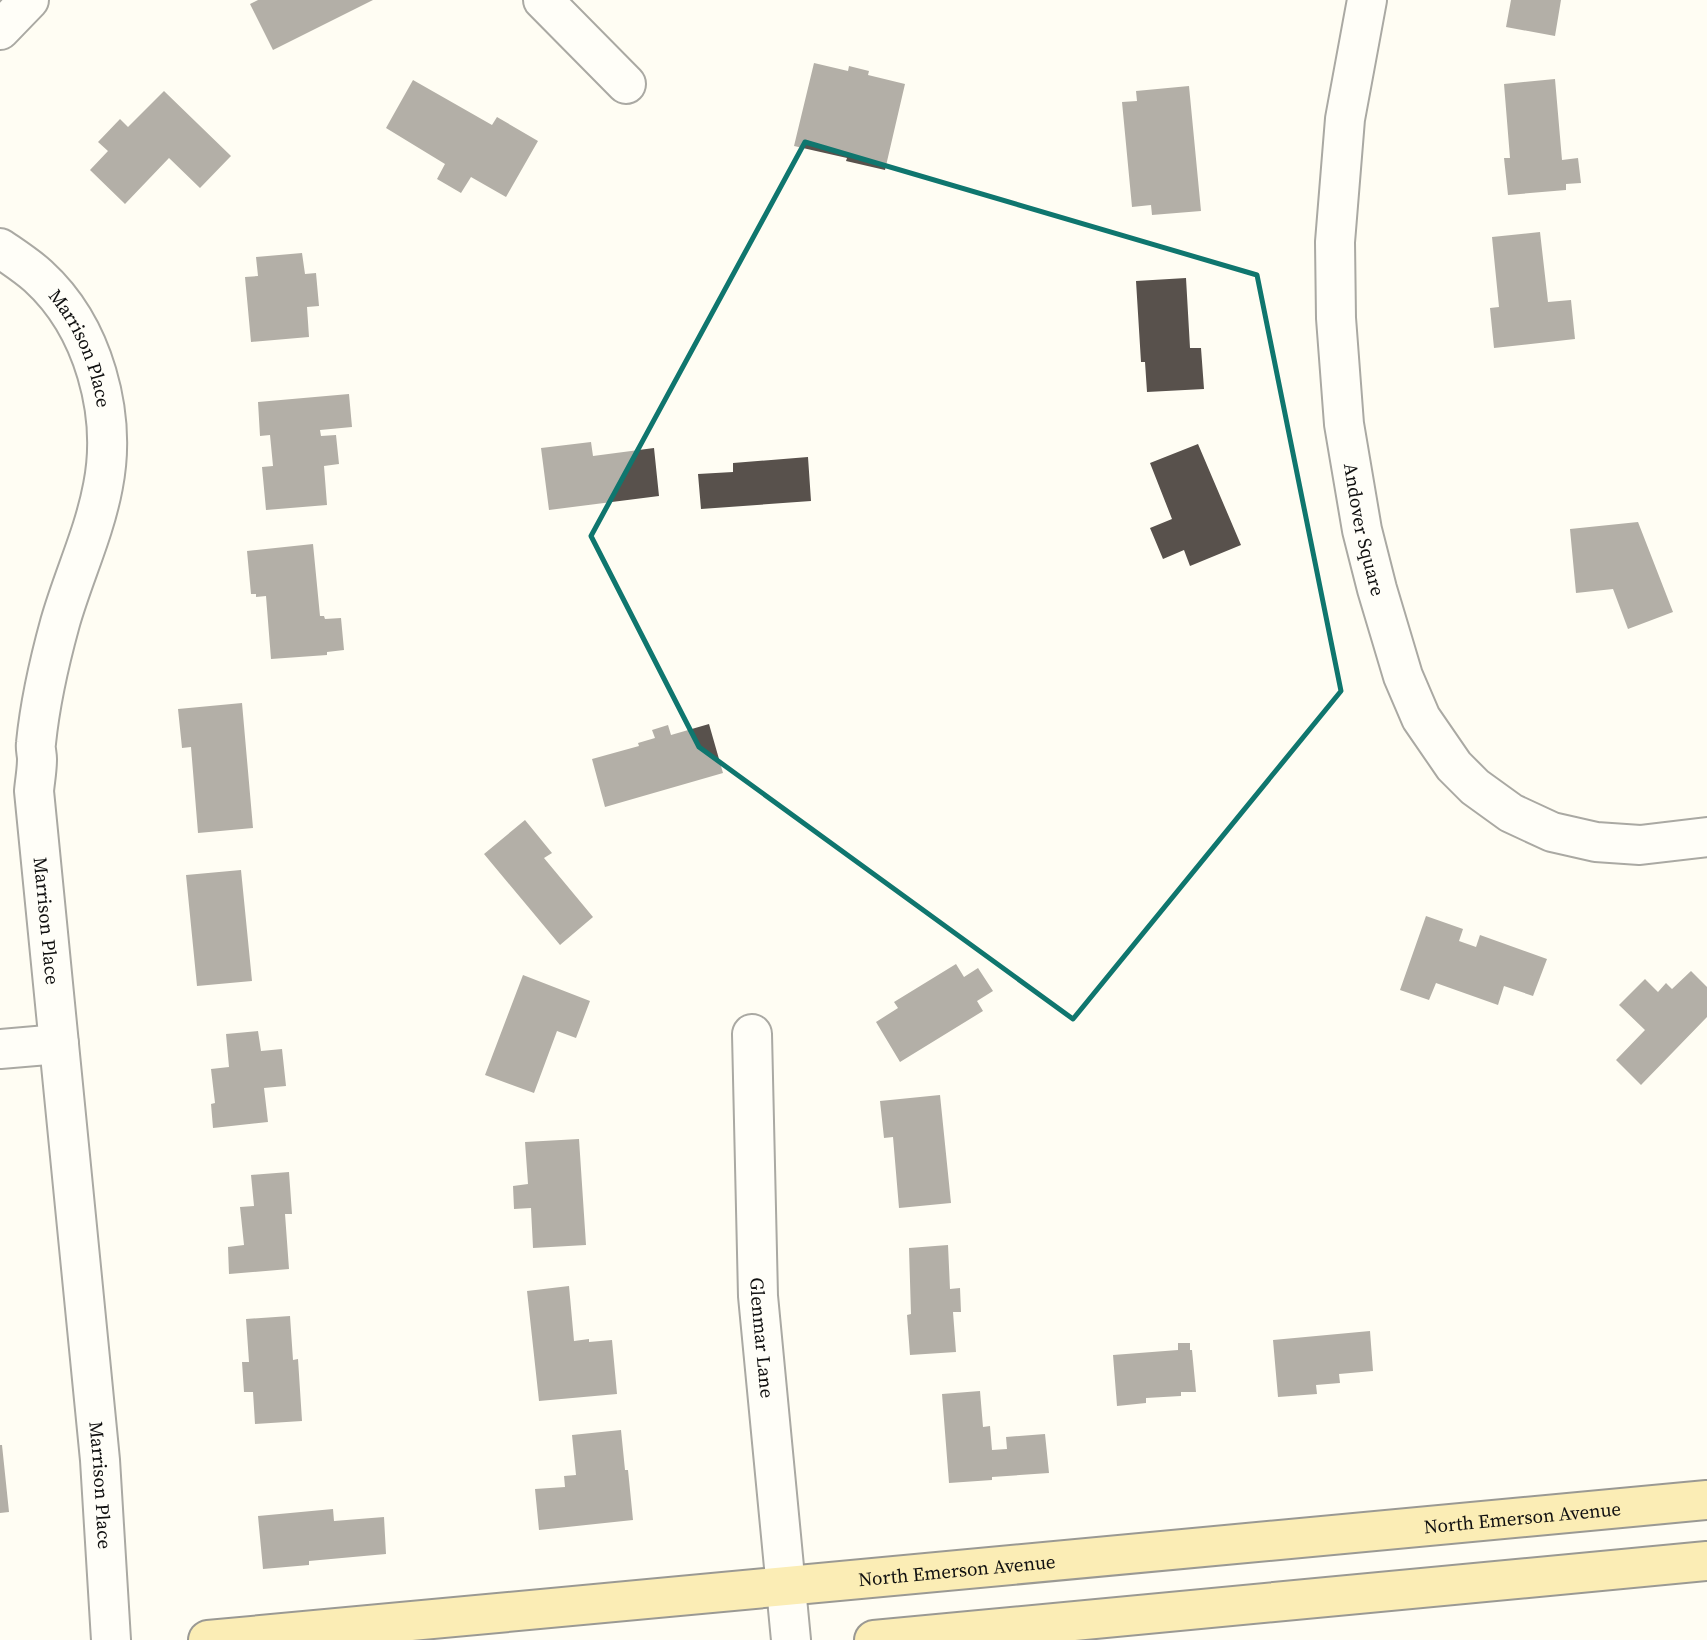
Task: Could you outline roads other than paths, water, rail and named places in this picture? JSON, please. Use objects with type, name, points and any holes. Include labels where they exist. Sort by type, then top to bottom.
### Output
[{"type":"main road","name":"North Emerson Avenue","points":[[208,1640],[1707,1500]]},
{"type":"main road","points":[[873,1640],[1707,1561]]},
{"type":"street","points":[[0,30],[29,0]]},
{"type":"street","points":[[543,0],[626,84]]},
{"type":"street","name":"Andover Square","points":[[1367,0],[1345,119],[1335,242],[1336,318],[1344,425],[1354,485],[1377,589],[1403,676],[1421,718],[1454,766],[1475,787],[1511,813],[1552,832],[1596,842],[1640,845],[1707,838]]},
{"type":"street","name":"Marrison Place","points":[[0,248],[38,276],[57,297],[82,336],[98,378],[106,424],[103,485],[61,622],[42,698],[34,791],[100,1460],[111,1640]]},
{"type":"street","name":"Glenmar Lane","points":[[752,1034],[756,1269],[791,1640]]},
{"type":"street","points":[[0,1049],[59,1044]]}]
